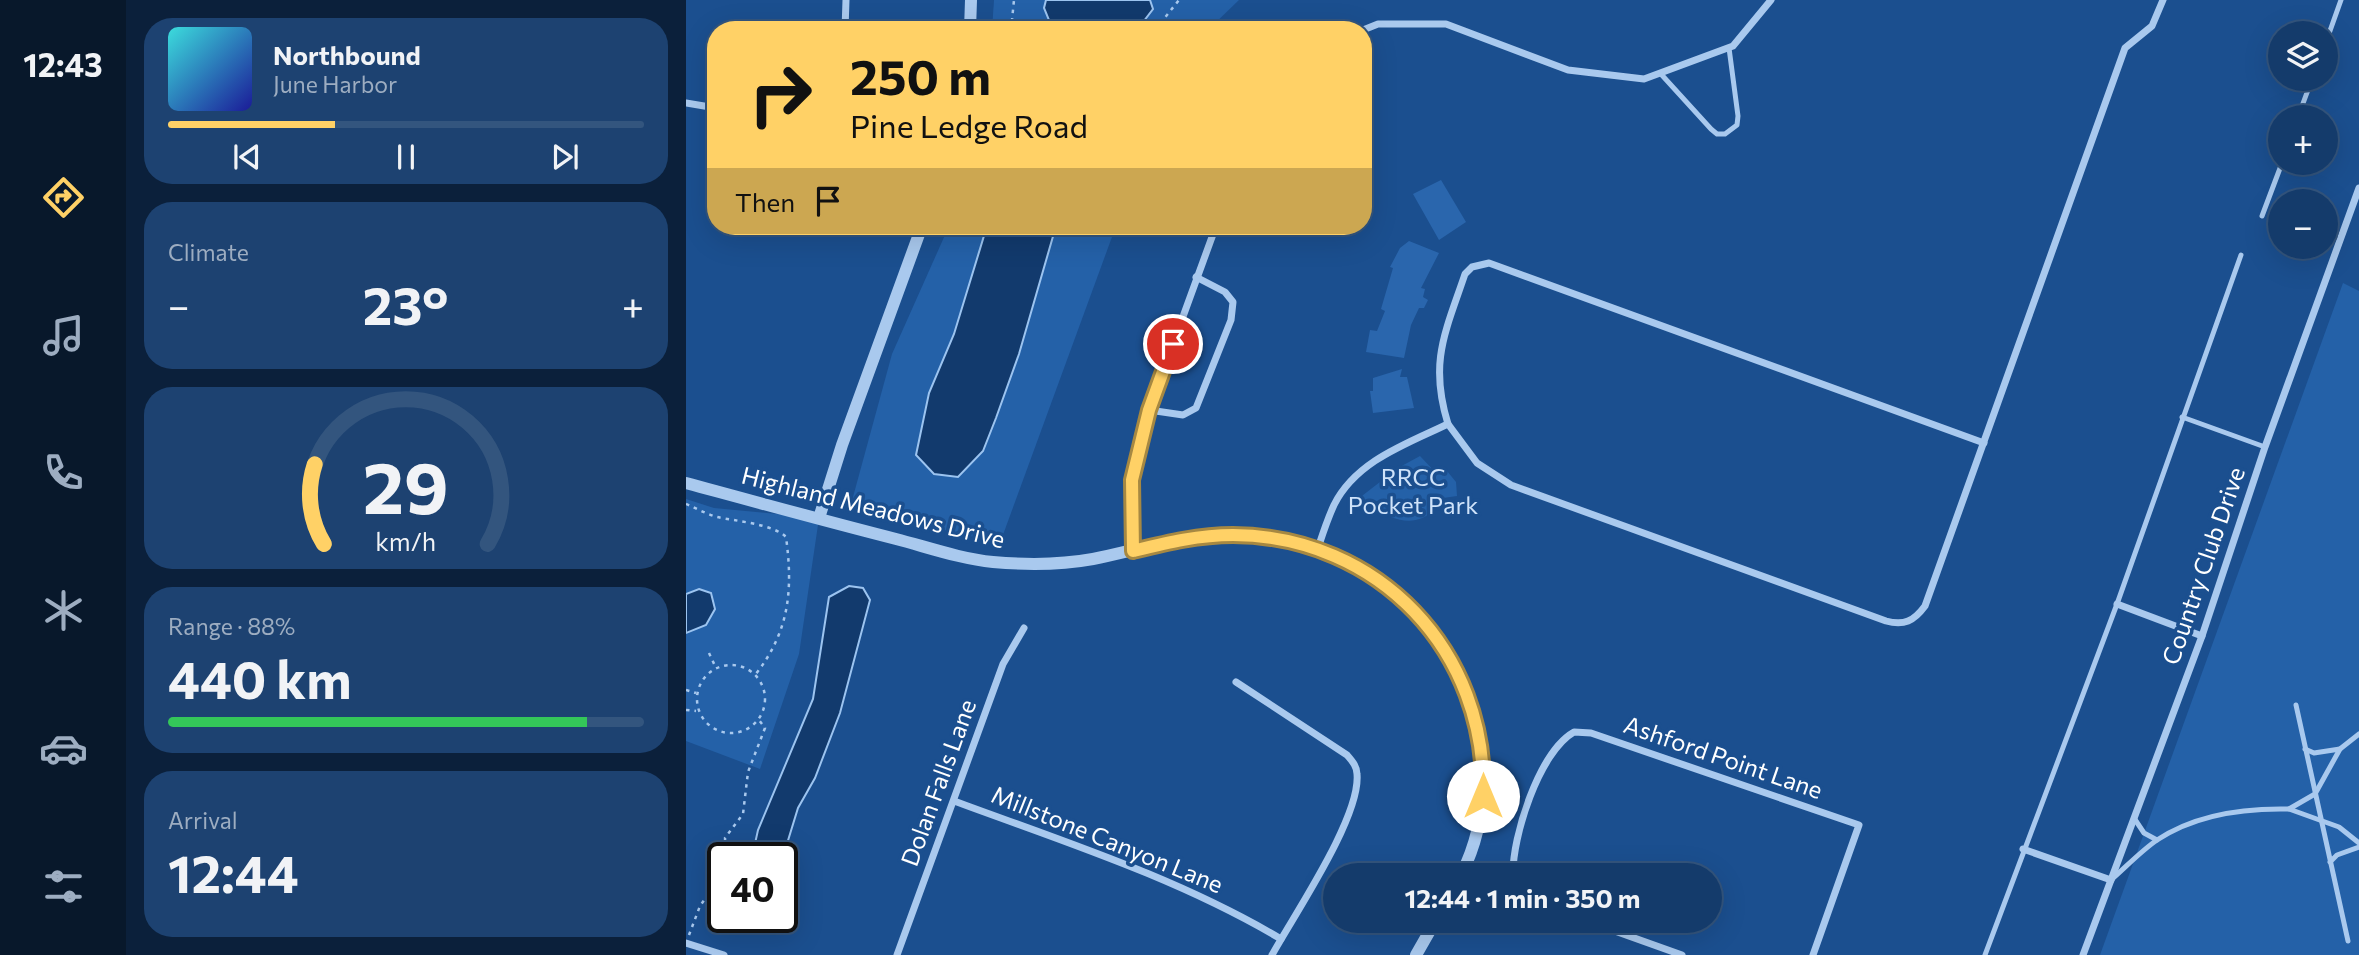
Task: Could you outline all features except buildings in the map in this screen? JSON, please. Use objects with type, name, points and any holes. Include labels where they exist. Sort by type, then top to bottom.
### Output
[{"type":"street","points":[[845,21],[846,0]]},
{"type":"street","points":[[970,21],[971,0]]},
{"type":"street","points":[[1372,26],[1378,24],[1446,24],[1568,70],[1644,79],[1729,47],[1771,0]]},
{"type":"street","points":[[1984,443],[1489,263],[1472,267],[1465,274],[1439,353],[1440,398],[1448,424],[1476,463],[1511,485],[1898,624],[1917,617],[1925,606],[1984,443],[2125,48],[2152,26],[2163,0]]},
{"type":"street","points":[[686,103],[707,106]]},
{"type":"street","name":"Country Club Drive","points":[[2083,955],[2202,636],[2265,447],[2359,188]]},
{"type":"street","points":[[819,518],[838,456],[919,235]]},
{"type":"street","points":[[1133,551],[1132,480],[1149,410],[1212,235]]},
{"type":"street","points":[[1149,410],[1183,415],[1196,408],[1231,320],[1233,303],[1225,292],[1196,277]]},
{"type":"street","points":[[1317,551],[1334,505],[1362,470],[1383,456],[1448,424]]},
{"type":"street","name":"Highland Meadows Drive","points":[[686,483],[989,561],[1063,563],[1200,537],[1234,535],[1264,538],[1317,551],[1372,575],[1406,602],[1436,634],[1458,672],[1476,720],[1484,769],[1480,818],[1465,863]]},
{"type":"street","points":[[2117,604],[2202,636]]},
{"type":"street","name":"Dolan Falls Lane","points":[[897,955],[1003,664],[1024,628]]},
{"type":"street","points":[[1236,682],[1341,750],[1357,769],[1356,786],[1343,826],[1272,955]]},
{"type":"street","name":"Ashford Point Lane","points":[[1515,863],[1518,843],[1535,788],[1556,747],[1574,732],[1591,733],[1859,825],[1813,955]]},
{"type":"street","name":"Millstone Canyon Lane","points":[[954,800],[1160,877],[1223,906],[1280,939]]},
{"type":"street","points":[[2023,849],[2111,880]]},
{"type":"street","points":[[1416,955],[1429,933]]},
{"type":"street","points":[[1617,933],[1665,952],[1682,955]]},
{"type":"street","points":[[686,942],[724,955]]},
{"type":"lane","points":[[2334,21],[2341,0]]},
{"type":"lane","points":[[1660,73],[1711,129],[1717,134],[1724,134],[1737,125],[1738,116],[1729,47]]},
{"type":"lane","points":[[2262,216],[2277,175]]},
{"type":"lane","points":[[1985,955],[2117,604],[2241,255]]},
{"type":"lane","points":[[2182,417],[2265,447]]},
{"type":"lane","points":[[2296,705],[2347,942]]},
{"type":"lane","points":[[2289,809],[2315,794],[2340,750],[2359,734]]},
{"type":"lane","points":[[2305,750],[2315,753],[2340,750]]},
{"type":"lane","points":[[2111,880],[2157,840],[2231,810],[2289,809],[2339,827],[2359,845],[2337,855],[2330,862]]},
{"type":"lane","points":[[2134,818],[2144,833],[2157,840]]},
{"type":"path","points":[[1012,21],[1013,0]]},
{"type":"path","points":[[1162,21],[1179,0]]},
{"type":"path","points":[[686,504],[705,513],[780,531],[786,537],[792,578],[787,604],[773,647],[755,675]]},
{"type":"path","points":[[709,653],[716,668]]},
{"type":"path","points":[[737,666],[755,675],[765,693],[765,706],[759,719],[738,733],[721,733],[707,725],[698,710],[696,693],[703,678],[716,668],[737,666]]},
{"type":"path","points":[[686,690],[696,693]]},
{"type":"path","points":[[686,710],[698,710]]},
{"type":"path","points":[[725,842],[725,838],[743,814],[748,772],[764,735],[765,728],[759,719]]},
{"type":"path","points":[[686,942],[700,906],[707,896]]},
{"type":"green space","points":[[994,0],[1239,0],[1217,21],[993,21]]},
{"type":"green space","points":[[945,235],[1113,235],[1000,543],[850,508],[892,354]]},
{"type":"green space","points":[[2343,283],[2359,291],[2359,955],[2100,955]]},
{"type":"green space","name":"RRCC Pocket Park","points":[[1420,456],[1437,474],[1447,471],[1456,482],[1457,496],[1443,498],[1434,510],[1414,520],[1403,520],[1381,513],[1358,499],[1398,468]]},
{"type":"green space","points":[[686,499],[714,508],[819,518],[799,654],[760,769],[686,741]]},
{"type":"shaded area","points":[[1046,0],[1150,0],[1153,9],[1144,21],[1049,21],[1044,8]]},
{"type":"shaded area","points":[[984,235],[1053,235],[1019,354],[983,451],[958,477],[934,474],[916,455],[929,393],[954,334]]},
{"type":"shaded area","points":[[849,586],[863,588],[870,600],[840,713],[815,778],[798,808],[788,842],[755,842],[813,699],[829,597]]},
{"type":"shaded area","points":[[699,589],[711,593],[715,609],[706,625],[686,633],[686,594]]},
{"type":"route","points":[[1173,344],[1149,410],[1132,480],[1133,551],[1200,537],[1234,535],[1264,538],[1317,551],[1372,575],[1406,602],[1436,634],[1449,654],[1476,720],[1484,769],[1483,796]]}]
